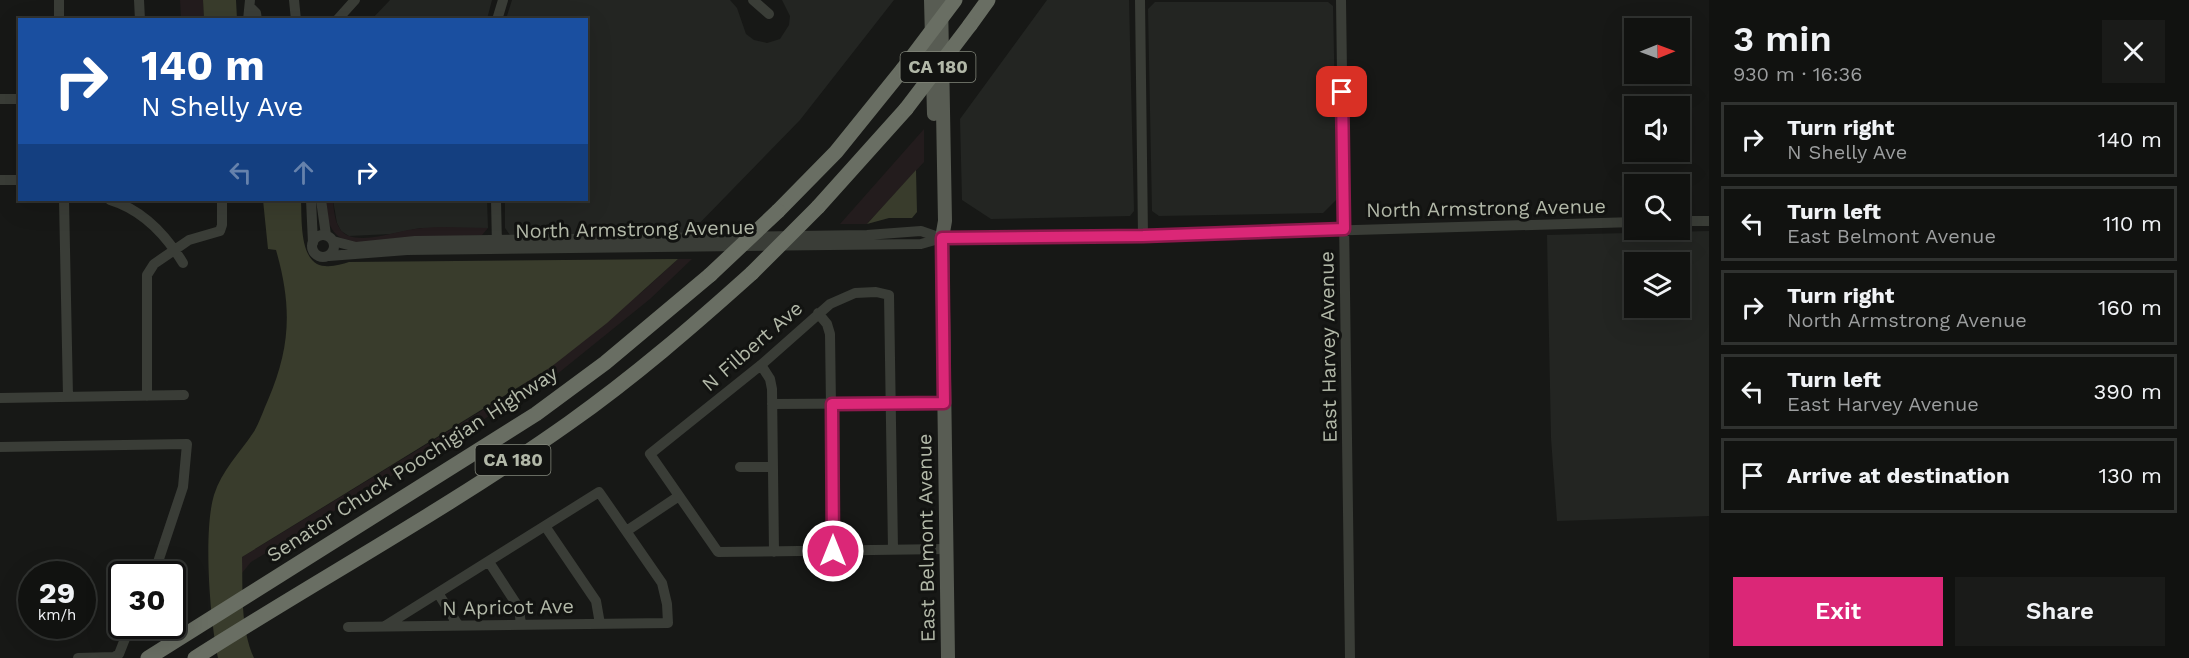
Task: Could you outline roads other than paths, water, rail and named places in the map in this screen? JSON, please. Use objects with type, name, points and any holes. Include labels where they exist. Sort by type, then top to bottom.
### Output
[{"type":"highway","name":"Senator Chuck Poochigian Highway","points":[[148,658],[536,414],[605,363],[710,275],[836,152],[955,0]]},
{"type":"highway","name":"CA 180","points":[[200,656],[568,424],[663,351],[752,273],[818,207],[906,109],[988,0]]},
{"type":"main road","name":"East Belmont Avenue","points":[[931,0],[936,221],[942,238]]},
{"type":"main road","name":"East Belmont Avenue","points":[[942,0],[945,221],[942,238],[948,658]]},
{"type":"street","points":[[59,0],[59,18]]},
{"type":"street","points":[[139,0],[140,18]]},
{"type":"street","points":[[294,0],[296,18]]},
{"type":"street","points":[[339,18],[355,0]]},
{"type":"street","points":[[498,18],[503,0]]},
{"type":"street","points":[[753,0],[769,14]]},
{"type":"street","points":[[1140,0],[1143,236]]},
{"type":"street","name":"East Harvey Avenue","points":[[1341,0],[1350,658]]},
{"type":"street","points":[[250,4],[257,18]]},
{"type":"street","points":[[0,99],[18,99]]},
{"type":"street","points":[[0,180],[18,180]]},
{"type":"street","points":[[64,201],[68,396]]},
{"type":"street","points":[[115,201],[122,203],[147,220],[176,250],[183,263]]},
{"type":"street","points":[[147,396],[147,275],[154,264],[199,235],[220,231],[222,201]]},
{"type":"street","points":[[311,201],[315,254],[322,257],[329,256],[333,251],[321,201]]},
{"type":"street","points":[[496,201],[497,245]]},
{"type":"street","points":[[1690,221],[1709,221]]},
{"type":"street","name":"North Armstrong Avenue","points":[[329,256],[497,245],[867,235],[921,231],[942,238],[1143,236],[1624,222]]},
{"type":"street","points":[[313,243],[319,236],[329,238]]},
{"type":"street","name":"North Armstrong Avenue","points":[[329,238],[356,247],[416,241],[497,245]]},
{"type":"street","name":"N Filbert Ave","points":[[680,496],[650,454],[761,365],[818,313],[838,300],[855,293],[876,292],[889,295],[891,403]]},
{"type":"street","points":[[818,313],[830,334],[833,551]]},
{"type":"street","points":[[761,365],[770,379],[772,404],[774,552]]},
{"type":"street","points":[[0,398],[184,395]]},
{"type":"street","points":[[891,403],[893,550]]},
{"type":"street","points":[[772,404],[944,403]]},
{"type":"street","points":[[0,447],[187,444],[183,487],[158,561]]},
{"type":"street","points":[[740,467],[772,467]]},
{"type":"street","points":[[385,626],[599,492],[628,530],[680,496],[718,552],[946,549]]},
{"type":"street","points":[[545,526],[596,602],[600,624]]},
{"type":"street","name":"N Apricot Ave","points":[[348,627],[668,623],[667,604],[662,583],[628,530]]},
{"type":"street","points":[[489,562],[519,608],[521,625]]},
{"type":"street","points":[[438,593],[458,625]]},
{"type":"street","points":[[78,658],[114,657],[119,654],[125,639]]}]
